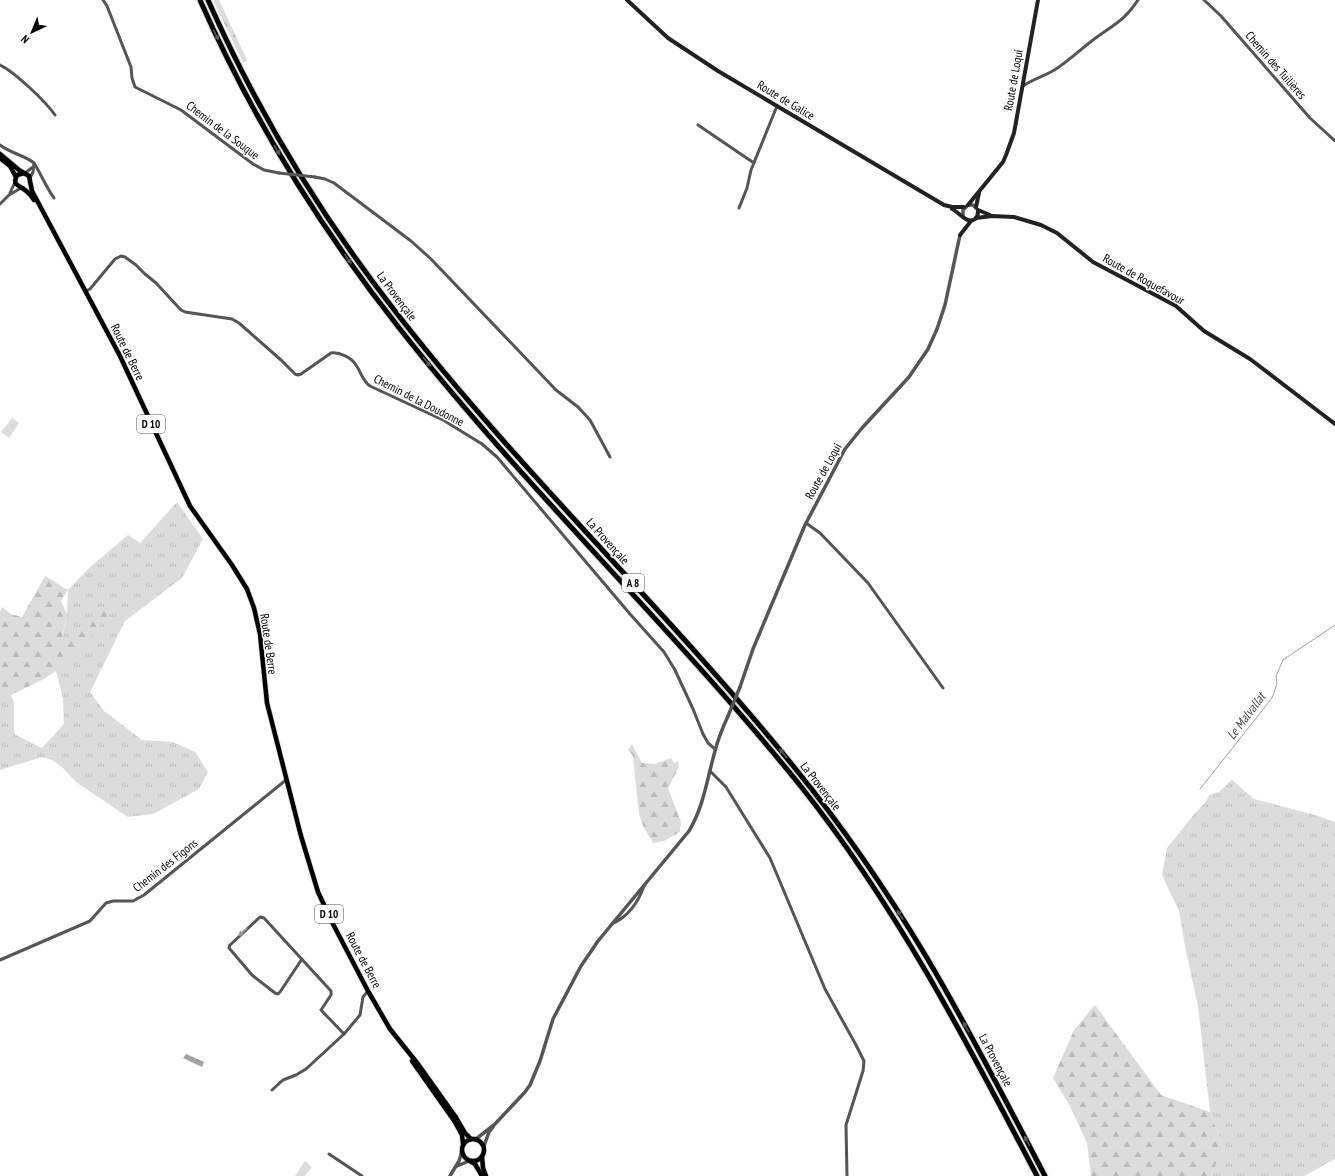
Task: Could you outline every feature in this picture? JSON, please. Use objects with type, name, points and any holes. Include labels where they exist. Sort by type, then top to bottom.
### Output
[{"type":"highway","name":"La Provençale","points":[[200,0],[236,77],[280,155],[317,214],[371,291],[430,367],[484,430],[750,725],[802,788],[841,840],[883,902],[922,964],[971,1051],[1037,1176]]},
{"type":"highway","name":"La Provençale","points":[[208,0],[243,74],[290,157],[342,238],[393,308],[494,431],[750,714],[808,784],[855,848],[928,959],[975,1042],[1045,1176]]},
{"type":"main road","name":"Route de Galice","points":[[627,0],[668,38],[718,71],[944,205]]},
{"type":"main road","name":"Route de Loqui","points":[[966,206],[980,191],[1006,156],[1014,133],[1038,0]]},
{"type":"main road","points":[[0,154],[24,173],[30,180],[27,186],[22,188],[18,186],[15,182],[16,177],[10,166],[0,158]]},
{"type":"main road","points":[[16,177],[18,174],[24,173]]},
{"type":"main road","name":"Route de Berre","points":[[30,180],[32,191],[120,356],[190,506],[232,565],[254,608],[260,634],[262,670],[267,703],[301,836],[318,892],[368,991],[390,1029],[418,1064],[465,1133],[473,1138]]},
{"type":"main road","name":"Route de Berre","points":[[22,188],[29,193],[41,207]]},
{"type":"main road","points":[[976,218],[978,215],[978,196],[980,191]]},
{"type":"main road","points":[[944,205],[952,207],[966,206]]},
{"type":"main road","points":[[949,208],[971,221]]},
{"type":"main road","points":[[977,209],[992,216]]},
{"type":"main road","points":[[960,235],[971,221],[976,218],[992,216]]},
{"type":"main road","name":"Route de Roquefavour","points":[[992,216],[1023,219],[1058,233],[1093,262],[1176,306],[1204,331],[1250,359],[1335,424]]},
{"type":"main road","points":[[960,235],[964,217]]},
{"type":"main road","name":"Route de Berre","points":[[397,1038],[455,1122],[462,1135],[463,1144]]},
{"type":"main road","points":[[482,1176],[479,1170],[466,1158],[462,1151],[463,1144],[473,1138],[479,1140],[484,1146],[484,1154],[482,1157],[483,1168],[486,1176]]},
{"type":"main road","points":[[471,1162],[477,1161],[482,1157]]},
{"type":"street","name":"Chemin de la Souque","points":[[103,0],[107,6],[131,67],[135,87],[181,110],[253,164],[264,170],[315,177],[334,183],[428,256],[556,390],[578,407],[590,420],[610,457]]},
{"type":"street","points":[[1023,86],[1056,69],[1083,49],[1096,37],[1119,23],[1131,11],[1138,0]]},
{"type":"street","name":"Chemin des Tuilières","points":[[1204,0],[1221,16],[1310,118],[1335,141]]},
{"type":"street","points":[[0,65],[32,90],[48,105],[55,115]]},
{"type":"street","points":[[739,208],[747,188],[751,170],[777,106]]},
{"type":"street","points":[[698,125],[754,163]]},
{"type":"street","points":[[0,145],[7,150],[30,160],[39,171],[45,185],[54,198]]},
{"type":"street","points":[[24,173],[34,165]]},
{"type":"street","points":[[30,180],[34,165]]},
{"type":"street","points":[[0,204],[9,194],[15,182]]},
{"type":"street","points":[[9,194],[22,188]]},
{"type":"street","points":[[944,205],[949,208]]},
{"type":"street","points":[[964,217],[963,210],[966,206],[970,205],[977,209]]},
{"type":"street","name":"Route de Loqui","points":[[494,1124],[530,1085],[540,1061],[550,1026],[560,1004],[581,966],[611,924],[689,831],[695,821],[702,804],[715,749],[740,687],[753,649],[806,523],[845,449],[862,428],[909,377],[928,349],[945,305],[960,235]]},
{"type":"street","name":"Chemin de la Doudonne","points":[[86,291],[90,289],[115,259],[124,256],[156,283],[182,310],[189,313],[232,319],[282,360],[295,374],[301,374],[330,353],[340,354],[352,361],[357,367],[361,377],[370,386],[431,414],[482,444],[497,457],[664,652],[675,670],[703,734],[708,743],[715,749]]},
{"type":"street","points":[[806,523],[820,533],[868,583],[943,688]]},
{"type":"street","points":[[710,771],[726,787],[770,858],[825,989],[864,1061],[863,1071],[846,1125],[847,1176]]},
{"type":"street","name":"Chemin des Figons","points":[[0,960],[90,921],[106,903],[113,901],[133,901],[144,895],[286,780]]},
{"type":"street","points":[[611,924],[617,922],[632,909],[640,897],[644,885]]},
{"type":"street","points":[[302,959],[278,994],[252,975],[228,948],[230,944],[260,917],[264,918],[302,959],[331,991],[321,1010],[344,1034]]},
{"type":"street","points":[[272,1090],[283,1080],[306,1069],[344,1034],[360,1015],[363,997],[368,991]]},
{"type":"street","points":[[473,1138],[494,1124]]},
{"type":"street","points":[[484,1146],[489,1132],[494,1124]]},
{"type":"street","points":[[450,1176],[461,1157],[462,1151]]},
{"type":"street","points":[[329,1154],[362,1176]]},
{"type":"street","points":[[456,1167],[471,1162]]},
{"type":"green space","points":[[213,0],[219,0],[247,60],[243,63]]},
{"type":"green space","points":[[12,418],[19,423],[9,438],[1,432]]},
{"type":"green space","points":[[177,502],[203,539],[182,578],[125,621],[90,692],[104,711],[142,740],[173,742],[195,752],[208,772],[199,789],[153,814],[128,817],[76,782],[62,767],[52,760],[42,757],[0,770],[0,676],[14,703],[14,734],[42,748],[64,724],[63,699],[56,671],[67,614],[68,590],[89,568],[128,535],[140,543]]},
{"type":"green space","points":[[45,576],[68,590],[61,601],[67,614],[62,638],[65,641],[74,636],[101,607],[108,614],[94,633],[56,671],[44,679],[11,695],[0,703],[0,611],[2,607],[11,614],[22,617]]},
{"type":"green space","points":[[632,744],[642,763],[655,764],[671,758],[674,763],[678,761],[679,767],[668,788],[681,822],[680,832],[664,841],[653,843],[644,828],[639,814],[633,756],[628,750]]},
{"type":"green space","points":[[1232,780],[1254,799],[1315,815],[1335,822],[1335,1159],[1304,1176],[1211,1176],[1223,1148],[1210,1112],[1198,1006],[1179,911],[1162,875],[1167,848],[1205,803],[1209,795],[1219,792]]},
{"type":"green space","points":[[1095,1005],[1161,1095],[1210,1112],[1223,1148],[1211,1176],[1091,1176],[1087,1143],[1070,1106],[1053,1078],[1074,1030]]},
{"type":"green space","points":[[305,1161],[312,1167],[305,1176],[295,1176]]},
{"type":"water","points":[[186,1054],[204,1062],[202,1067],[183,1058]]},
{"type":"waterway","name":"Le Malvallat","points":[[1200,789],[1272,698],[1277,684],[1276,676],[1283,660],[1335,625]]}]
